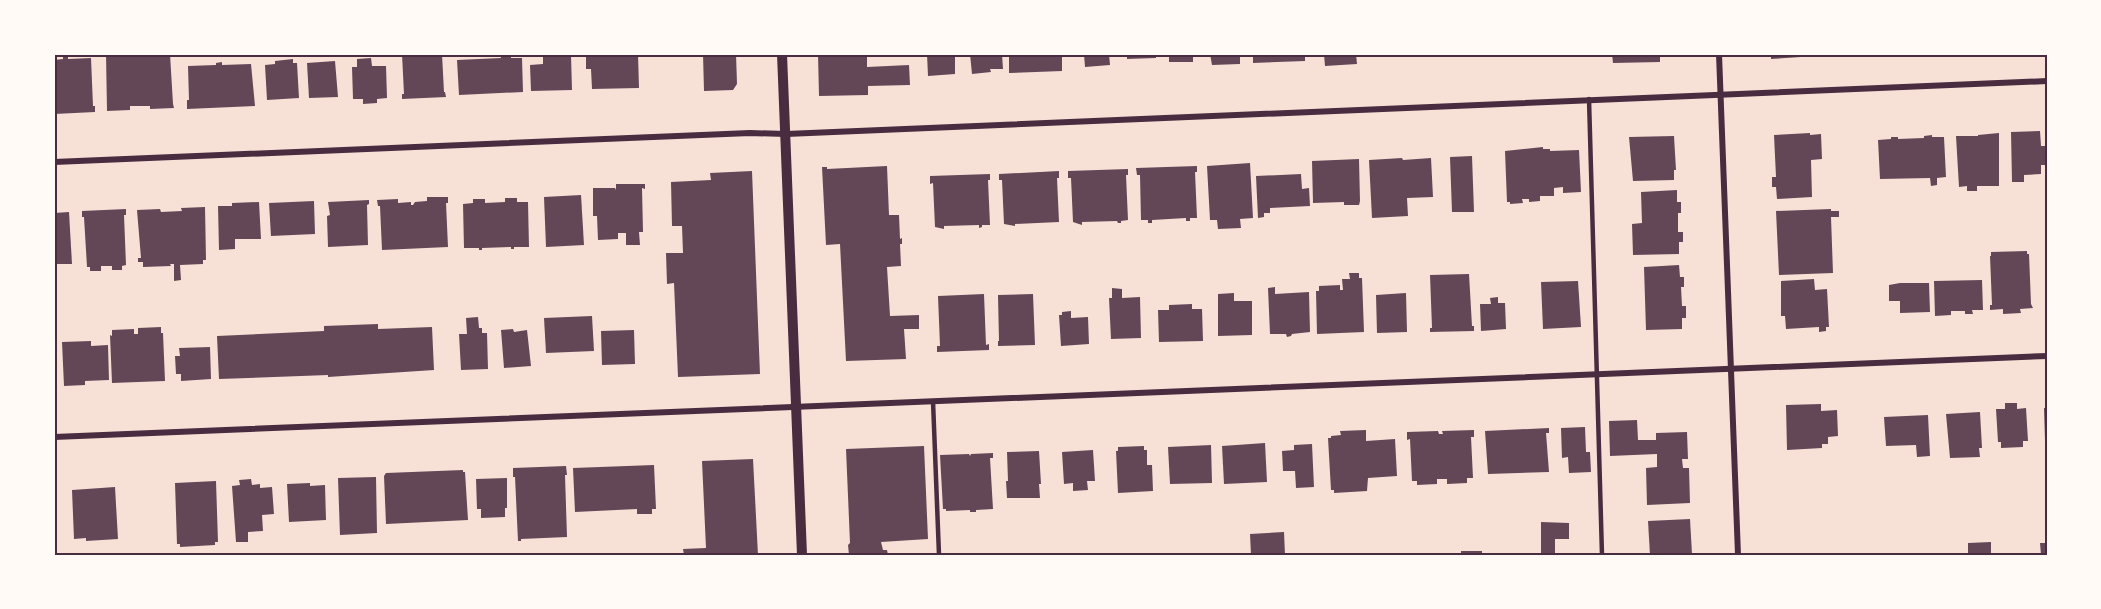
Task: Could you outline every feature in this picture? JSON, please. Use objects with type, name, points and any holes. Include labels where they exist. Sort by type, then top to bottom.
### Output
[{"type":"street","points":[[782,54],[802,555]]},
{"type":"street","points":[[1719,54],[1738,555]]},
{"type":"street","points":[[54,162],[2047,81]]},
{"type":"street","points":[[54,437],[2047,356]]},
{"type":"lane","points":[[1589,99],[1602,555]]},
{"type":"lane","points":[[933,401],[939,555]]},
{"type":"building","points":[[106,54],[134,54],[136,56],[136,54],[170,54],[174,108],[150,109],[150,106],[130,106],[130,110],[107,111]]},
{"type":"building","points":[[402,54],[442,54],[446,97],[402,99],[402,94],[404,94]]},
{"type":"building","points":[[500,54],[511,54],[511,58],[522,58],[523,92],[459,95],[457,60],[501,58]]},
{"type":"building","points":[[586,54],[638,54],[639,88],[592,89],[591,69],[586,69]]},
{"type":"building","points":[[703,54],[736,54],[737,84],[733,90],[704,91]]},
{"type":"building","points":[[818,54],[867,54],[867,67],[909,65],[910,85],[868,86],[868,95],[819,96]]},
{"type":"building","points":[[927,54],[955,54],[955,74],[928,76]]},
{"type":"building","points":[[970,54],[1002,54],[1003,69],[990,69],[991,72],[972,74]]},
{"type":"building","points":[[1009,54],[1062,54],[1062,71],[1009,73]]},
{"type":"building","points":[[1084,54],[1109,54],[1110,65],[1085,67]]},
{"type":"building","points":[[1127,54],[1156,54],[1156,58],[1127,59]]},
{"type":"building","points":[[1169,54],[1193,54],[1193,62],[1169,62]]},
{"type":"building","points":[[1210,54],[1242,54],[1242,57],[1240,57],[1240,64],[1212,65]]},
{"type":"building","points":[[1253,54],[1305,54],[1305,61],[1253,63]]},
{"type":"building","points":[[1324,54],[1356,54],[1357,64],[1325,66]]},
{"type":"building","points":[[1612,54],[1660,54],[1660,62],[1613,63]]},
{"type":"building","points":[[1771,54],[1816,54],[1816,56],[1771,59]]},
{"type":"building","points":[[571,55],[572,90],[531,91],[530,65],[543,64],[543,56]]},
{"type":"building","points":[[63,56],[68,56],[68,59],[91,58],[95,112],[54,114],[54,60],[63,59]]},
{"type":"building","points":[[371,58],[372,66],[386,66],[387,98],[377,99],[377,103],[363,104],[363,99],[353,99],[352,67],[357,67],[357,59]]},
{"type":"building","points":[[293,59],[293,63],[297,63],[299,98],[267,100],[265,65],[275,64],[275,61]]},
{"type":"building","points":[[335,61],[338,97],[309,98],[307,63]]},
{"type":"building","points":[[222,62],[222,65],[251,64],[255,106],[187,109],[188,66],[216,65]]},
{"type":"building","points":[[2040,131],[2041,146],[2047,146],[2047,165],[2041,165],[2041,174],[2024,175],[2024,182],[2012,182],[2011,132]]},
{"type":"building","points":[[1810,133],[1810,135],[1821,134],[1822,159],[1811,160],[1812,197],[1777,199],[1776,187],[1772,187],[1772,177],[1776,177],[1774,135]]},
{"type":"building","points":[[1999,133],[1999,186],[1977,186],[1977,191],[1967,191],[1967,186],[1959,187],[1956,136]]},
{"type":"building","points":[[1932,135],[1932,137],[1944,137],[1946,177],[1937,178],[1937,185],[1931,186],[1930,178],[1880,179],[1878,140],[1891,139],[1891,137],[1924,138],[1924,136]]},
{"type":"building","points":[[1674,136],[1676,170],[1674,170],[1674,180],[1633,181],[1629,137]]},
{"type":"building","points":[[1543,147],[1550,151],[1579,150],[1581,192],[1563,193],[1563,187],[1554,188],[1554,196],[1540,196],[1540,201],[1529,202],[1529,199],[1522,199],[1523,203],[1510,204],[1507,202],[1505,151]]},
{"type":"building","points":[[1472,156],[1474,212],[1452,212],[1450,157]]},
{"type":"building","points":[[1402,158],[1403,160],[1431,158],[1433,197],[1407,198],[1408,216],[1372,218],[1369,160]]},
{"type":"building","points":[[1359,159],[1359,205],[1344,205],[1344,202],[1313,203],[1312,161]]},
{"type":"building","points":[[1250,163],[1253,218],[1240,219],[1241,228],[1218,229],[1217,220],[1210,220],[1207,166]]},
{"type":"building","points":[[887,166],[889,215],[899,215],[900,239],[902,238],[901,266],[887,267],[890,316],[919,315],[919,329],[904,329],[906,359],[846,361],[840,244],[826,245],[822,167],[827,167],[827,169]]},
{"type":"building","points":[[1197,166],[1197,172],[1195,172],[1197,218],[1190,218],[1190,221],[1186,221],[1186,218],[1152,220],[1152,223],[1148,223],[1148,220],[1141,220],[1140,175],[1137,175],[1136,168]]},
{"type":"building","points":[[1128,169],[1128,175],[1126,175],[1128,220],[1121,221],[1121,223],[1117,221],[1082,222],[1082,225],[1073,222],[1071,178],[1068,178],[1068,171]]},
{"type":"building","points":[[752,171],[760,374],[678,377],[674,283],[667,284],[666,253],[683,253],[682,226],[672,226],[671,182],[711,180],[710,173]]},
{"type":"building","points":[[1059,171],[1059,178],[1057,178],[1059,222],[1015,224],[1015,226],[1004,224],[1002,180],[999,180],[999,174]]},
{"type":"building","points":[[990,174],[990,180],[988,180],[990,225],[982,225],[979,228],[979,225],[944,226],[944,229],[935,227],[933,183],[930,184],[930,176]]},
{"type":"building","points":[[1301,174],[1302,189],[1309,188],[1310,206],[1270,208],[1270,213],[1264,213],[1264,217],[1258,218],[1256,176]]},
{"type":"building","points":[[616,184],[645,184],[645,189],[642,188],[643,232],[639,232],[640,245],[626,245],[626,233],[618,233],[618,239],[598,240],[597,216],[593,216],[593,188],[615,188],[616,190]]},
{"type":"building","points":[[1677,190],[1677,202],[1681,202],[1681,213],[1678,213],[1678,232],[1683,232],[1683,242],[1679,242],[1679,254],[1633,255],[1632,224],[1642,223],[1641,192]]},
{"type":"building","points":[[581,195],[584,245],[546,247],[544,197]]},
{"type":"building","points":[[427,197],[448,197],[448,203],[446,203],[448,247],[382,250],[380,206],[377,200],[398,199],[398,203],[411,202],[413,205],[415,202],[427,201]]},
{"type":"building","points":[[505,198],[517,198],[517,202],[528,202],[529,247],[482,248],[482,250],[464,248],[463,204],[473,203],[473,199],[485,199],[485,203],[505,202]]},
{"type":"building","points":[[369,200],[367,205],[368,245],[328,247],[327,216],[330,215],[328,202]]},
{"type":"building","points":[[314,201],[315,234],[271,236],[269,203]]},
{"type":"building","points":[[259,202],[261,239],[235,239],[235,249],[219,250],[218,206]]},
{"type":"building","points":[[205,207],[206,260],[203,260],[203,264],[180,265],[181,280],[174,281],[174,264],[143,267],[143,262],[138,262],[138,258],[141,258],[137,210],[160,209],[161,212]]},
{"type":"building","points":[[126,209],[126,215],[124,215],[126,265],[122,266],[122,270],[112,270],[112,266],[101,266],[101,271],[90,271],[90,267],[87,267],[82,211]]},
{"type":"building","points":[[1831,209],[1831,211],[1839,211],[1839,217],[1831,217],[1833,273],[1779,275],[1776,211]]},
{"type":"building","points":[[69,212],[72,264],[54,264],[54,213]]},
{"type":"building","points":[[2027,251],[2033,308],[2020,309],[2021,313],[2003,314],[2003,309],[1990,310],[1990,305],[1992,305],[1991,252]]},
{"type":"building","points":[[1679,265],[1680,277],[1684,277],[1684,287],[1681,287],[1682,306],[1686,306],[1686,318],[1682,318],[1682,329],[1646,330],[1644,267]]},
{"type":"building","points":[[1349,273],[1359,273],[1359,278],[1362,278],[1364,332],[1317,334],[1316,291],[1319,291],[1319,286],[1340,285],[1340,290],[1343,290],[1342,279],[1350,279]]},
{"type":"building","points":[[1469,274],[1474,331],[1430,332],[1432,328],[1430,275]]},
{"type":"building","points":[[1814,279],[1815,290],[1827,289],[1829,327],[1826,327],[1826,331],[1819,332],[1819,327],[1786,329],[1785,316],[1781,316],[1781,281]]},
{"type":"building","points":[[1982,280],[1983,310],[1972,310],[1973,314],[1965,314],[1965,311],[1951,311],[1951,315],[1935,316],[1934,281]]},
{"type":"building","points":[[1578,281],[1581,327],[1543,329],[1541,282]]},
{"type":"building","points":[[1929,283],[1930,312],[1900,313],[1900,301],[1889,301],[1889,285]]},
{"type":"building","points":[[1275,287],[1275,294],[1309,292],[1310,332],[1292,334],[1287,337],[1286,334],[1270,334],[1268,288]]},
{"type":"building","points":[[1112,288],[1122,289],[1122,298],[1140,297],[1141,338],[1111,339],[1109,298],[1112,298]]},
{"type":"building","points":[[1234,293],[1234,301],[1252,301],[1252,335],[1218,336],[1218,294]]},
{"type":"building","points":[[1406,293],[1407,332],[1377,333],[1376,295]]},
{"type":"building","points":[[984,294],[986,345],[989,344],[989,350],[937,352],[937,346],[940,346],[938,296]]},
{"type":"building","points":[[1033,294],[1035,345],[998,346],[998,295]]},
{"type":"building","points":[[1498,297],[1498,303],[1505,303],[1506,329],[1481,331],[1480,304],[1491,304],[1490,298]]},
{"type":"building","points":[[1192,304],[1192,309],[1202,309],[1203,341],[1159,342],[1158,310],[1169,310],[1169,305]]},
{"type":"building","points":[[1071,311],[1071,318],[1088,317],[1089,344],[1061,346],[1059,315],[1062,315],[1062,312]]},
{"type":"building","points":[[592,316],[594,351],[546,353],[544,318]]},
{"type":"building","points":[[478,317],[479,328],[482,328],[482,333],[487,333],[488,369],[461,370],[459,334],[467,334],[466,318]]},
{"type":"building","points":[[378,324],[378,329],[432,327],[434,370],[328,377],[328,375],[219,379],[217,336],[324,331],[324,326]]},
{"type":"building","points":[[161,327],[165,381],[112,383],[110,335],[112,336],[112,330],[134,329],[134,334],[138,334],[138,328]]},
{"type":"building","points":[[513,329],[514,332],[527,330],[531,366],[504,368],[501,330]]},
{"type":"building","points":[[634,330],[635,364],[602,365],[601,331]]},
{"type":"building","points":[[91,341],[91,346],[108,345],[109,380],[85,381],[85,385],[64,386],[62,342]]},
{"type":"building","points":[[210,347],[211,379],[181,381],[181,374],[176,374],[175,356],[180,356],[179,348]]},
{"type":"building","points":[[2005,403],[2017,403],[2017,409],[2026,408],[2028,441],[2023,441],[2023,447],[2001,448],[2001,442],[1998,442],[1996,409],[2005,409]]},
{"type":"building","points":[[1821,404],[1821,411],[1837,410],[1838,436],[1828,437],[1828,444],[1822,444],[1822,448],[1787,450],[1786,405]]},
{"type":"building","points":[[2044,408],[2047,408],[2047,441],[2045,441]]},
{"type":"building","points":[[1980,412],[1982,448],[1979,448],[1980,457],[1950,458],[1946,414]]},
{"type":"building","points":[[1928,415],[1930,456],[1917,457],[1916,445],[1886,446],[1884,417]]},
{"type":"building","points":[[1637,420],[1638,440],[1656,440],[1656,433],[1687,432],[1688,459],[1682,459],[1683,468],[1689,468],[1690,503],[1647,505],[1646,468],[1657,467],[1657,454],[1610,456],[1609,421]]},
{"type":"building","points":[[1585,427],[1586,452],[1590,452],[1591,472],[1569,473],[1568,457],[1562,458],[1561,428]]},
{"type":"building","points":[[1549,428],[1549,433],[1546,433],[1549,472],[1488,474],[1485,431]]},
{"type":"building","points":[[1366,430],[1366,441],[1395,439],[1397,476],[1368,478],[1367,491],[1334,493],[1334,490],[1331,490],[1328,438],[1341,435],[1340,431]]},
{"type":"building","points":[[1474,430],[1474,437],[1471,437],[1473,478],[1467,478],[1467,483],[1447,484],[1447,479],[1437,479],[1437,484],[1417,485],[1417,481],[1412,481],[1410,439],[1407,440],[1407,432],[1438,431],[1439,434],[1443,434],[1442,431]]},
{"type":"building","points":[[1265,443],[1267,482],[1224,484],[1222,446]]},
{"type":"building","points":[[1312,444],[1314,487],[1296,488],[1295,471],[1283,471],[1282,451],[1294,450],[1294,445]]},
{"type":"building","points":[[1211,445],[1212,483],[1170,484],[1168,447]]},
{"type":"building","points":[[924,446],[928,539],[881,542],[883,550],[887,550],[888,555],[849,555],[846,449]]},
{"type":"building","points":[[1144,446],[1144,450],[1147,450],[1147,465],[1152,465],[1153,491],[1118,493],[1116,451],[1118,447]]},
{"type":"building","points":[[1093,450],[1095,481],[1087,481],[1088,490],[1073,491],[1073,483],[1064,484],[1062,452]]},
{"type":"building","points":[[1039,451],[1040,498],[1007,498],[1007,452]]},
{"type":"building","points":[[993,453],[993,458],[990,458],[993,509],[970,512],[970,510],[946,511],[943,509],[940,455],[969,454],[970,456],[971,454]]},
{"type":"building","points":[[753,459],[758,555],[684,555],[683,549],[706,548],[702,461]]},
{"type":"building","points":[[654,465],[656,509],[652,509],[652,514],[637,514],[637,509],[575,512],[573,468]]},
{"type":"building","points":[[566,466],[567,537],[518,541],[513,468]]},
{"type":"building","points":[[463,470],[468,520],[386,524],[384,476],[386,473]]},
{"type":"building","points":[[376,477],[377,533],[340,535],[338,478]]},
{"type":"building","points":[[507,478],[505,517],[481,518],[481,509],[477,509],[476,479]]},
{"type":"building","points":[[251,479],[252,485],[260,484],[260,488],[272,487],[274,514],[262,515],[263,531],[248,532],[248,542],[236,542],[232,486],[240,485],[239,480]]},
{"type":"building","points":[[216,481],[218,542],[215,542],[215,545],[180,547],[180,544],[177,544],[175,483]]},
{"type":"building","points":[[310,483],[310,486],[325,485],[326,520],[289,522],[287,484]]},
{"type":"building","points":[[115,487],[118,539],[86,541],[86,538],[74,539],[72,490]]},
{"type":"building","points":[[1690,519],[1692,554],[1650,555],[1648,521]]},
{"type":"building","points":[[1541,522],[1569,523],[1569,539],[1555,539],[1555,555],[1541,555]]},
{"type":"building","points":[[1284,532],[1285,555],[1251,555],[1250,534]]},
{"type":"building","points":[[1991,542],[1991,555],[1968,555],[1968,543]]},
{"type":"building","points":[[2040,543],[2047,543],[2047,555],[2041,555]]},
{"type":"building","points":[[1461,551],[1482,551],[1482,555],[1461,555]]}]
